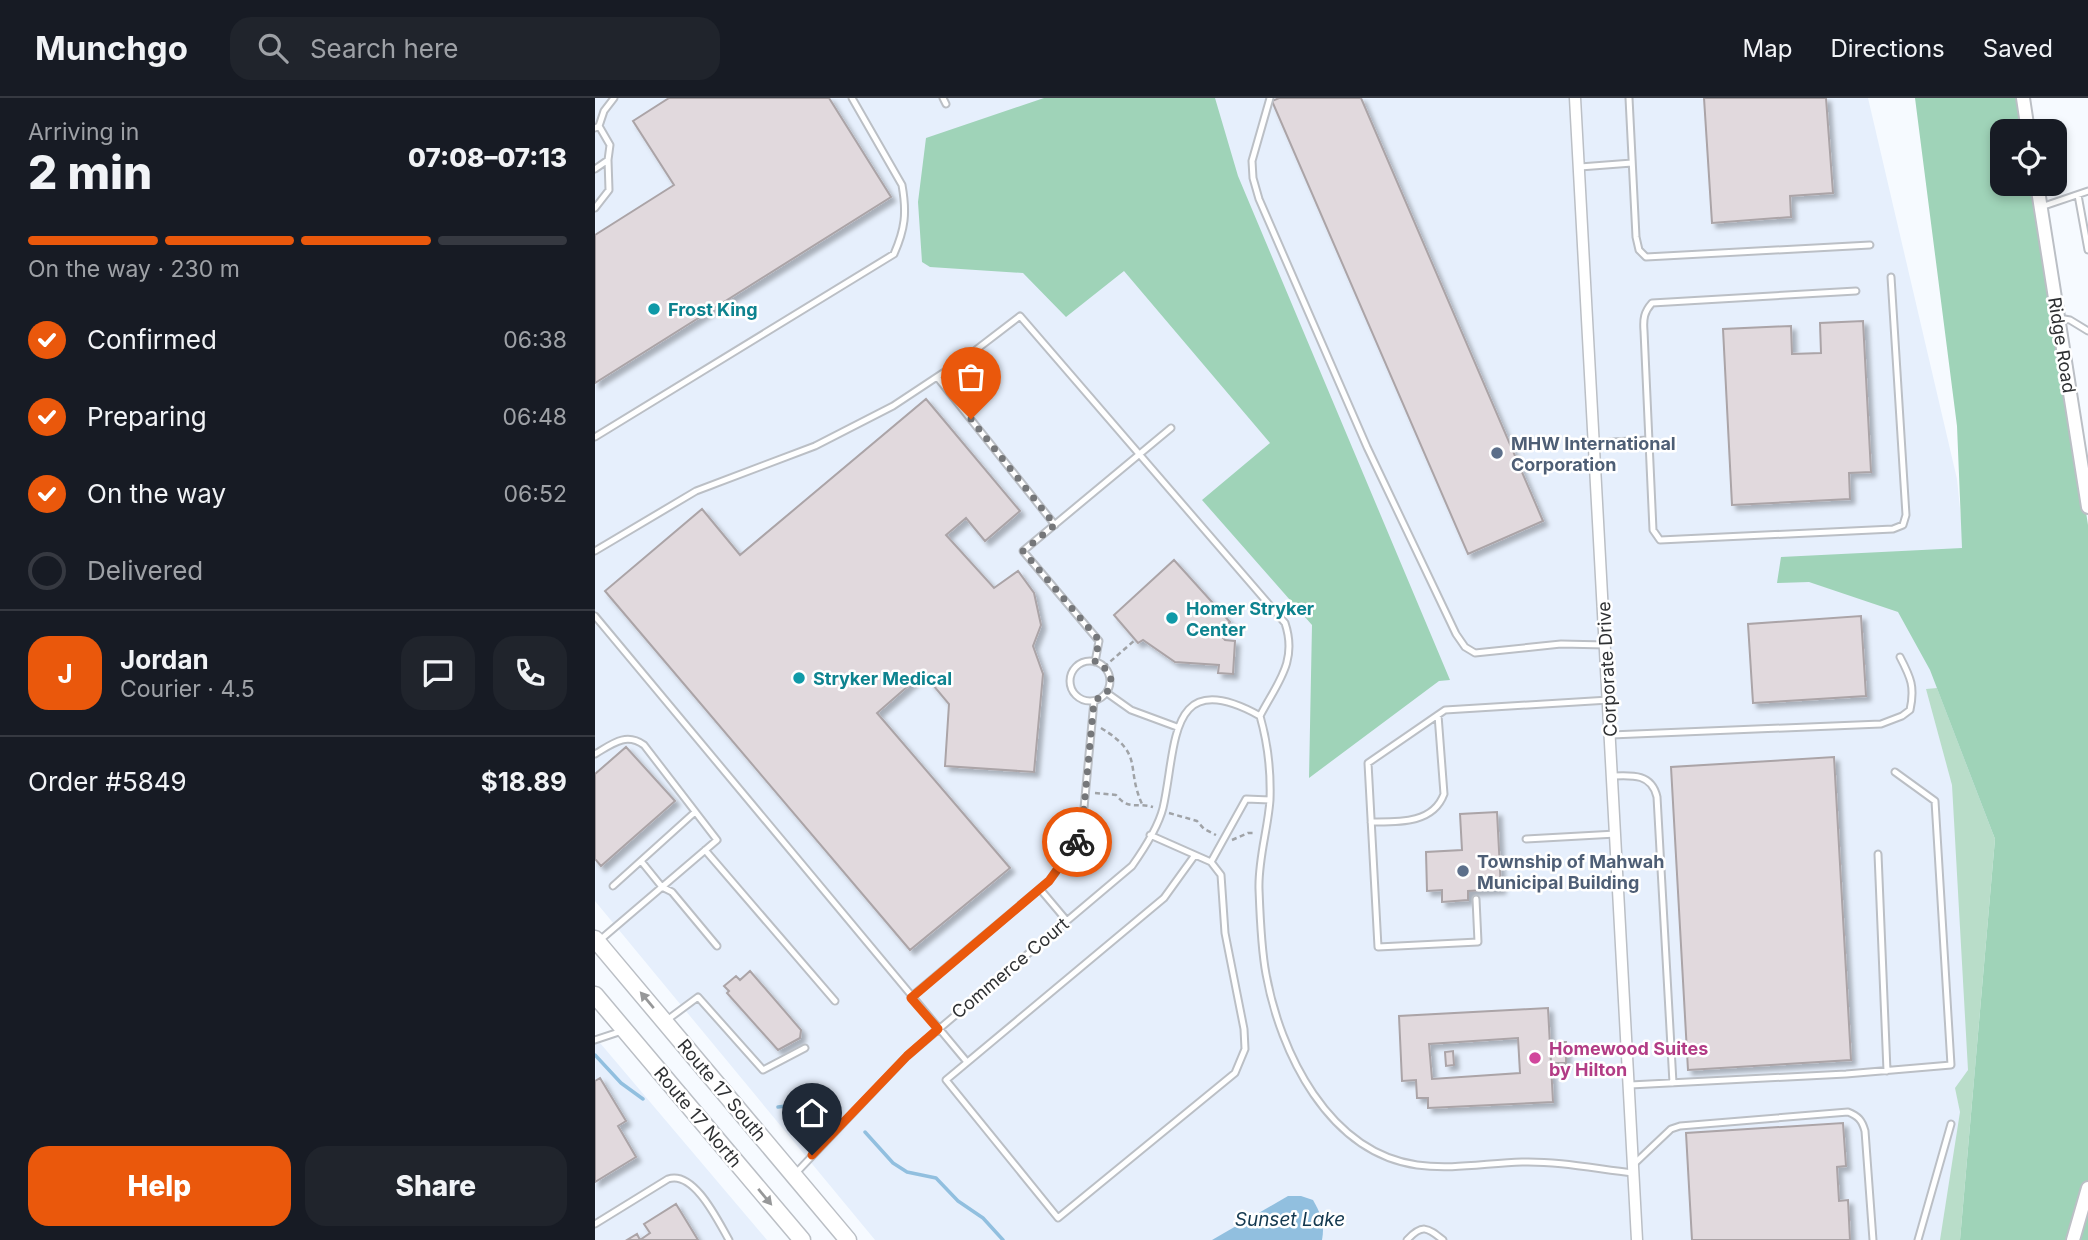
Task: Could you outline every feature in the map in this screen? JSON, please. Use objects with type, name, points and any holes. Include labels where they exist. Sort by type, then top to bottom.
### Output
[{"type":"highway","name":"Route 17 South","points":[[596,941],[848,1240]]},
{"type":"highway","name":"Route 17 North","points":[[595,995],[795,1235]]},
{"type":"street","name":"Corporate Drive","points":[[1575,98],[1637,1240]]},
{"type":"street","points":[[2023,98],[2026,119]]},
{"type":"street","name":"Ridge Road","points":[[2039,196],[2088,507]]},
{"type":"street","points":[[2073,1240],[2088,1188]]},
{"type":"lane","points":[[595,208],[609,190],[610,145],[597,127],[614,98]]},
{"type":"lane","points":[[595,437],[894,254],[903,232],[902,186],[852,98]]},
{"type":"lane","points":[[1270,98],[1251,161],[1259,199],[1367,447],[1456,634],[1465,647],[1475,653],[1561,644],[1606,645]]},
{"type":"lane","points":[[1629,98],[1636,237],[1639,250],[1646,257],[1870,245]]},
{"type":"lane","points":[[595,169],[608,160]]},
{"type":"lane","points":[[1579,167],[1632,163]]},
{"type":"lane","points":[[2041,207],[2088,191]]},
{"type":"lane","points":[[2078,195],[2088,250]]},
{"type":"lane","points":[[1856,291],[1651,303],[1643,318],[1653,530],[1661,540],[1893,529],[1903,525],[1906,515],[1891,277]]},
{"type":"lane","points":[[595,551],[696,491],[815,446],[894,406],[1020,316],[1285,623],[1290,639],[1288,665],[1259,716],[1268,746],[1270,800],[1259,886],[1265,972],[1276,1017],[1295,1063],[1315,1098],[1338,1123],[1357,1140],[1384,1156],[1415,1165],[1440,1167],[1543,1162],[1634,1169],[1671,1129],[1680,1126],[1848,1112],[1857,1116],[1865,1131],[1873,1240]]},
{"type":"lane","points":[[2058,317],[2070,320],[2088,331]]},
{"type":"lane","points":[[937,377],[1055,525]]},
{"type":"lane","points":[[1095,662],[1099,640],[1023,551],[1171,428]]},
{"type":"lane","points":[[1594,443],[1649,440]]},
{"type":"lane","points":[[595,616],[967,1062]]},
{"type":"lane","points":[[1611,735],[1881,724],[1910,710],[1914,693],[1900,657]]},
{"type":"lane","points":[[1095,662],[1104,667],[1111,678],[1107,693],[1094,701],[1079,698],[1070,685],[1071,677],[1080,664],[1095,662]]},
{"type":"lane","points":[[1107,693],[1131,710],[1177,727],[1189,708],[1207,700],[1221,699],[1259,716]]},
{"type":"lane","points":[[1476,899],[1478,942],[1378,947],[1368,763],[1445,710],[1609,700]]},
{"type":"lane","points":[[911,998],[1040,889],[1057,873],[1078,841],[1086,792],[1094,701]]},
{"type":"lane","points":[[1371,822],[1407,821],[1434,810],[1441,803],[1444,794],[1438,715]]},
{"type":"lane","name":"Commerce Court","points":[[793,1175],[907,1056],[1132,866],[1162,811],[1177,727]]},
{"type":"lane","points":[[595,754],[624,738],[639,742],[659,763],[717,840],[596,941]]},
{"type":"lane","points":[[1630,1085],[1951,1065],[1935,801],[1895,772]]},
{"type":"lane","points":[[1613,776],[1643,777],[1655,788],[1673,1083]]},
{"type":"lane","points":[[1211,862],[1246,799],[1270,800]]},
{"type":"lane","points":[[614,886],[695,812]]},
{"type":"lane","points":[[1526,839],[1616,834]]},
{"type":"lane","points":[[1150,835],[1211,862],[1221,875],[1225,933],[1244,1029],[1245,1049],[1235,1073],[1058,1219],[946,1080],[1164,898],[1195,855]]},
{"type":"lane","points":[[705,850],[835,1002]]},
{"type":"lane","points":[[1878,854],[1887,1071]]},
{"type":"lane","points":[[641,861],[662,887],[672,892],[717,946]]},
{"type":"lane","points":[[1040,889],[1067,921]]},
{"type":"lane","points":[[665,1022],[698,997],[763,1070],[805,1048]]},
{"type":"lane","points":[[595,1040],[625,1030]]},
{"type":"lane","points":[[1918,1240],[1951,1124]]},
{"type":"lane","points":[[595,1224],[668,1179],[677,1177],[686,1180],[707,1204],[729,1240]]},
{"type":"lane","points":[[1407,1240],[1416,1230],[1423,1228],[1443,1240]]},
{"type":"path","points":[[1104,667],[1135,640]]},
{"type":"path","points":[[1091,723],[1127,747],[1133,759],[1136,790],[1142,804]]},
{"type":"path","points":[[1086,792],[1116,795],[1122,803],[1130,806],[1142,804],[1197,821],[1204,829],[1223,838],[1237,840],[1248,833],[1266,834]]},
{"type":"shaded area","points":[[595,98],[1868,98],[1957,479],[1993,833],[1974,1080],[1947,1240],[875,1240],[595,901]]},
{"type":"shaded area","points":[[595,1037],[767,1240],[595,1240]]},
{"type":"green space","points":[[1044,98],[1215,98],[1238,176],[1450,680],[1439,681],[1309,778],[1312,625],[1202,500],[1270,443],[1124,271],[1066,317],[1023,273],[930,267],[922,262],[918,202],[926,138]]},
{"type":"green space","points":[[1915,98],[2022,98],[2025,119],[1990,119],[1990,196],[2038,196],[2088,525],[2088,1240],[1960,1240],[1995,839],[1930,670],[1898,612],[1809,582],[1777,583],[1781,557],[1962,548],[1957,426]]},
{"type":"green space","points":[[1937,688],[1995,839],[1960,1240],[1940,1240],[1960,1112],[1955,1088],[1968,1070],[1952,785],[1926,689]]},
{"type":"water","name":"Sunset Lake","points":[[1288,1196],[1313,1200],[1322,1219],[1322,1240],[1212,1240]]},
{"type":"building","name":"Frost King","points":[[669,98],[829,98],[891,197],[595,383],[595,235],[674,185],[633,121]]},
{"type":"building","points":[[1279,98],[1361,98],[1543,521],[1468,554],[1272,101]]},
{"type":"building","points":[[1704,98],[1826,98],[1833,193],[1790,196],[1791,217],[1712,223]]},
{"type":"building","points":[[1863,321],[1871,472],[1849,473],[1850,499],[1732,505],[1723,329],[1791,326],[1792,354],[1821,353],[1820,323]]},
{"type":"building","name":"Stryker Medical","points":[[926,399],[1020,511],[985,541],[966,518],[946,535],[994,588],[1018,571],[1034,593],[1041,625],[1033,646],[1043,674],[1034,772],[945,766],[949,704],[923,673],[877,713],[1010,868],[910,950],[605,591],[702,509],[740,555]]},
{"type":"building","name":"Homer Stryker Center","points":[[1174,560],[1230,622],[1218,632],[1225,640],[1235,641],[1233,674],[1218,673],[1219,665],[1175,662],[1143,640],[1138,643],[1114,615]]},
{"type":"building","points":[[1861,616],[1866,696],[1753,703],[1748,624]]},
{"type":"building","points":[[626,747],[675,801],[601,866],[595,859],[595,774]]},
{"type":"building","points":[[1834,757],[1851,1060],[1688,1070],[1671,767]]},
{"type":"building","name":"Township of Mahwah Municipal Building","points":[[1497,812],[1501,889],[1468,891],[1468,900],[1442,902],[1442,890],[1427,891],[1426,852],[1462,850],[1460,814]]},
{"type":"building","points":[[750,971],[801,1030],[800,1038],[778,1050],[727,993],[729,991],[724,986],[736,976],[740,980]]},
{"type":"building","name":"Homewood Suites by Hilton","points":[[1548,1008],[1553,1102],[1428,1108],[1428,1098],[1417,1098],[1416,1080],[1402,1081],[1399,1016]],"holes":[[[1518,1038],[1520,1073],[1432,1079],[1429,1044]]]},
{"type":"building","points":[[1550,1042],[1566,1042],[1566,1063],[1551,1063]]},
{"type":"building","points":[[1453,1051],[1454,1065],[1446,1066],[1445,1052]]},
{"type":"building","points":[[600,1078],[626,1121],[618,1126],[636,1157],[595,1182],[595,1081]]},
{"type":"building","points":[[1843,1123],[1846,1166],[1837,1167],[1839,1201],[1848,1200],[1850,1240],[1692,1240],[1686,1133]]},
{"type":"building","points":[[676,1204],[698,1240],[640,1240],[650,1233],[644,1224]]},
{"type":"building","points":[[637,1234],[640,1240],[627,1240]]},
{"type":"waterway","points":[[595,1055],[621,1083],[643,1099]]},
{"type":"waterway","points":[[778,1107],[803,1104],[826,1109]]},
{"type":"waterway","points":[[865,1132],[893,1163],[907,1172],[936,1178],[958,1201],[983,1218],[1003,1240]]},
{"type":"way so far","points":[[971,419],[1055,525],[1023,551],[1099,640],[1095,662],[1102,665],[1111,678],[1107,693],[1094,701],[1084,808],[1077,842]]},
{"type":"place","name":"Frost King","points":[[654,309]]},
{"type":"place","name":"MHW International Corporation","points":[[1497,453]]},
{"type":"place","name":"Homer Stryker Center","points":[[1172,618]]},
{"type":"place","name":"Stryker Medical","points":[[799,678]]},
{"type":"place","name":"Township of Mahwah Municipal Building","points":[[1463,871]]},
{"type":"place","name":"Homewood Suites by Hilton","points":[[1535,1058]]},
{"type":"route","points":[[812,1155],[907,1056],[938,1029],[911,998],[1049,881],[1077,842]]}]
